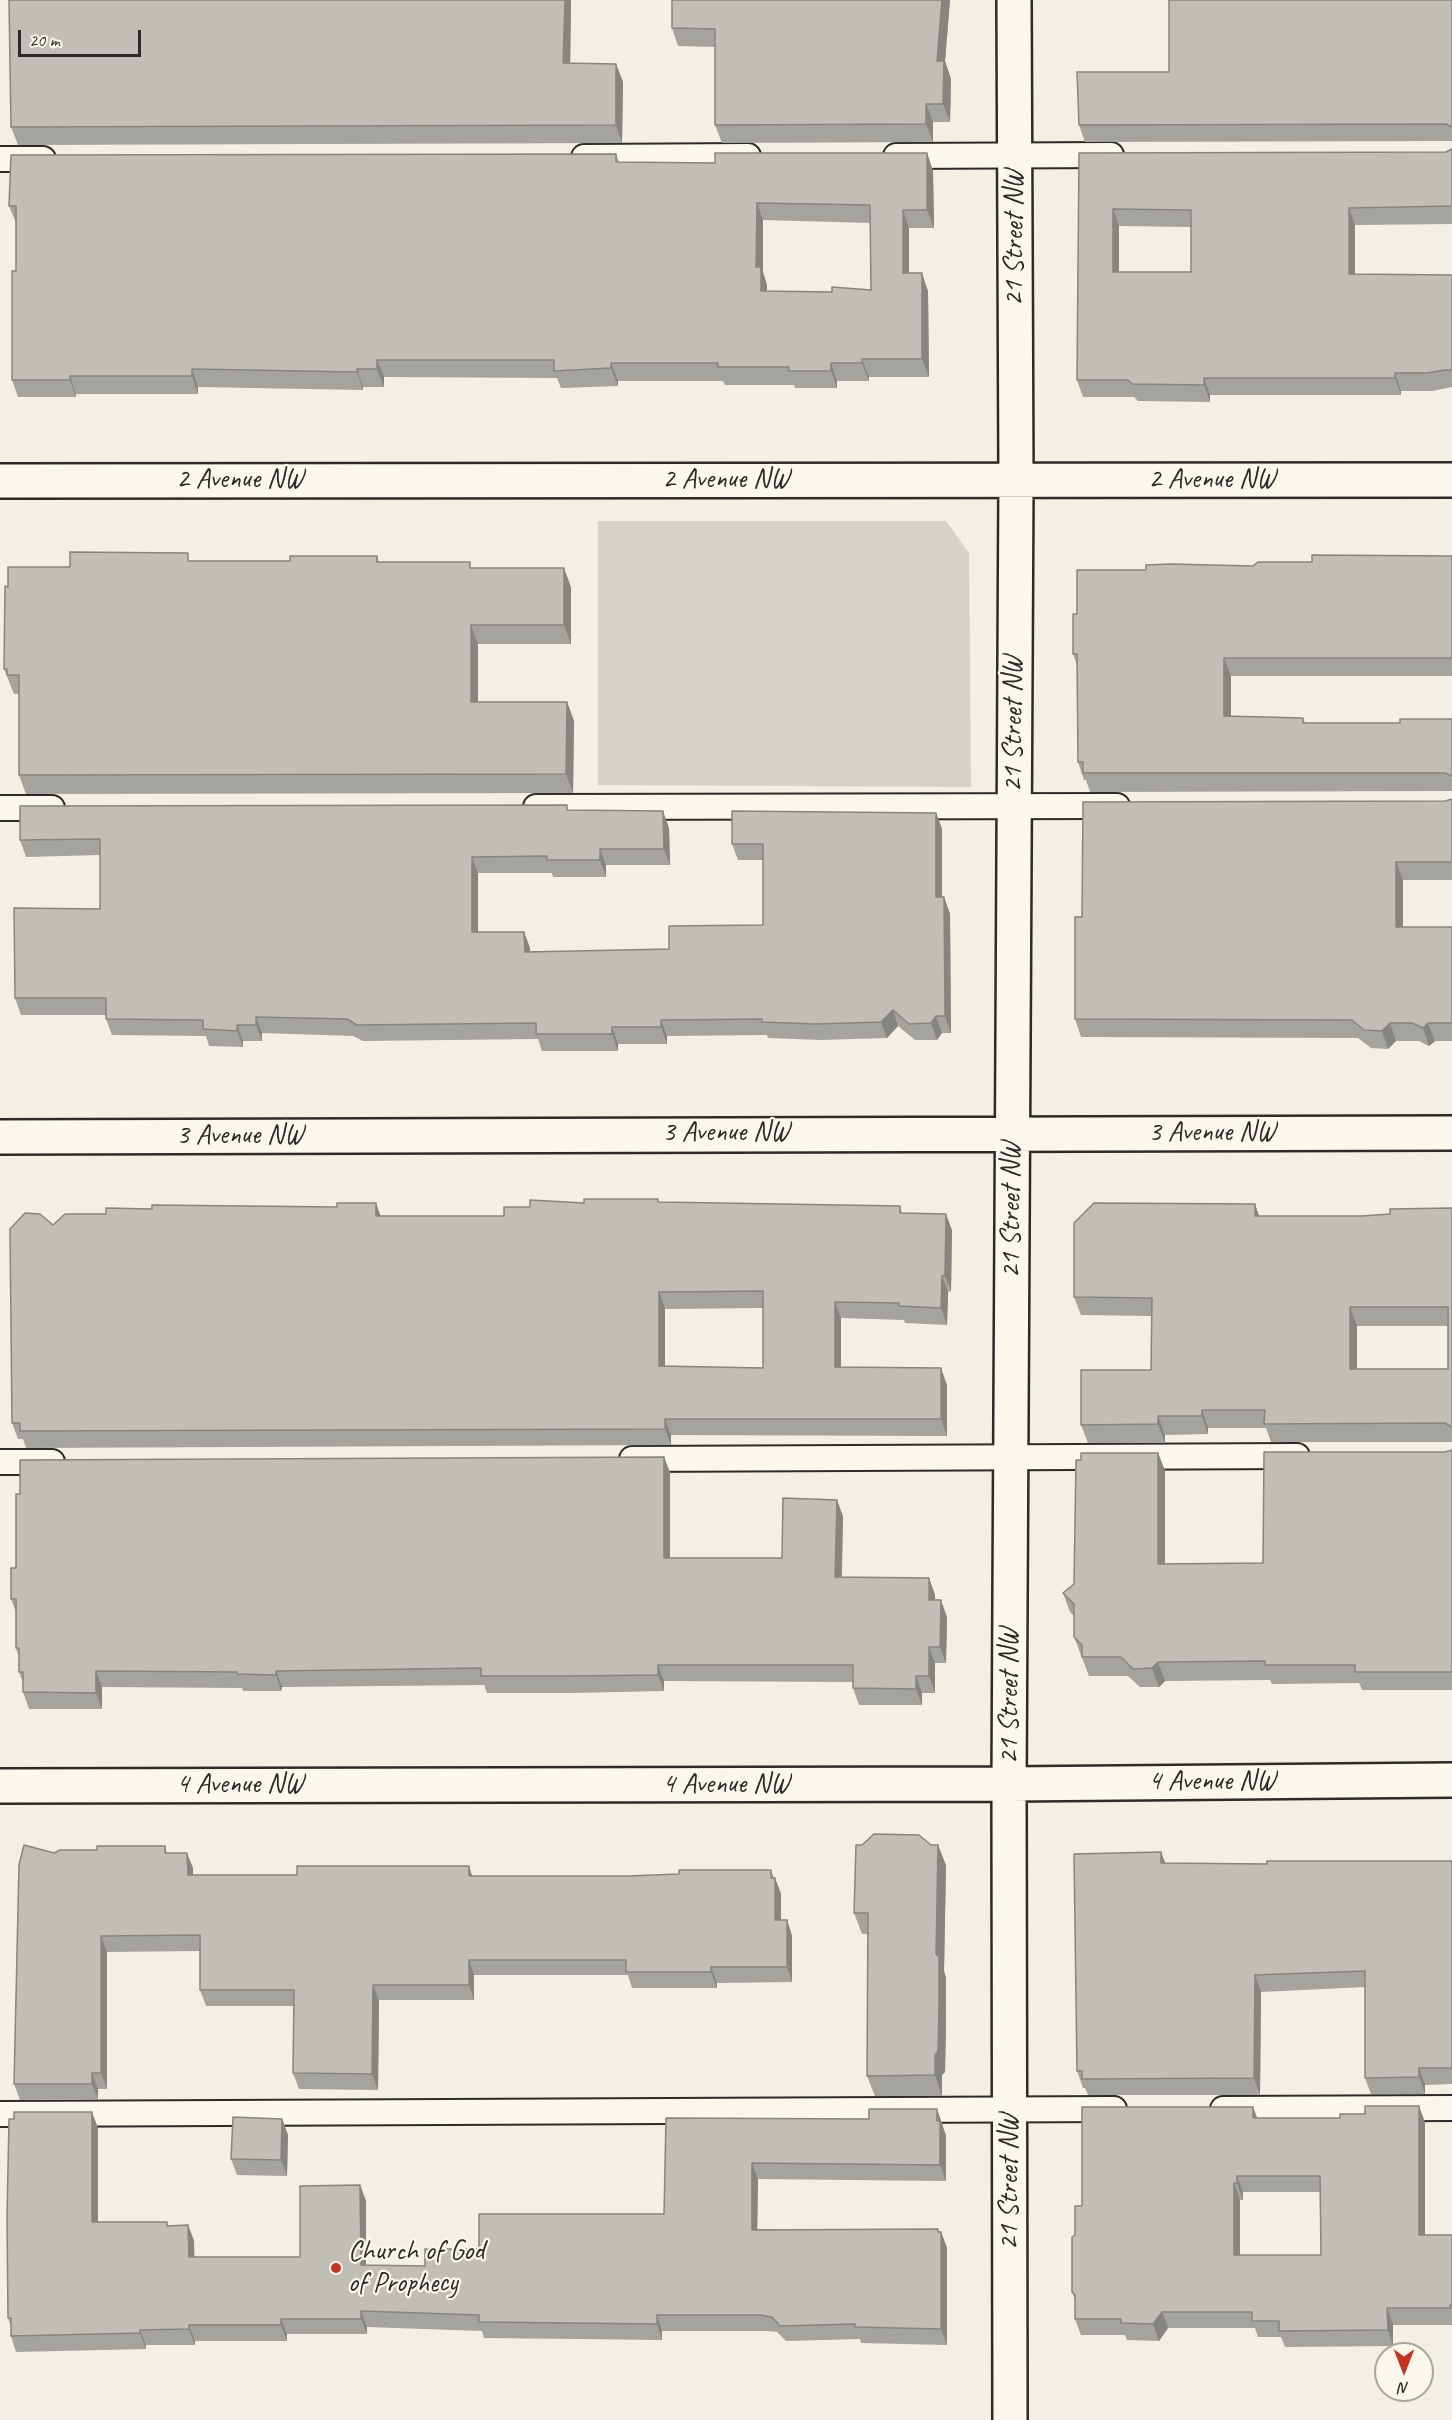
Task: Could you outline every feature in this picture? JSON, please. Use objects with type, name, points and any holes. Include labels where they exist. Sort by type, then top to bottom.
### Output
[{"type":"street","name":"21 Street NW","points":[[1010,2420],[1009,1784],[1016,480],[1014,0]]},
{"type":"street","name":"2 Avenue NW","points":[[0,481],[1452,480]]},
{"type":"street","name":"3 Avenue NW","points":[[0,1137],[1012,1132],[1452,1133]]},
{"type":"street","name":"4 Avenue NW","points":[[0,1786],[1009,1784],[1452,1780]]},
{"type":"lane","points":[[874,156],[1132,155]]},
{"type":"lane","points":[[562,157],[766,156]]},
{"type":"lane","points":[[0,159],[60,159]]},
{"type":"lane","points":[[514,807],[1143,806]]},
{"type":"lane","points":[[0,808],[72,808]]},
{"type":"lane","points":[[609,1460],[1320,1456]]},
{"type":"lane","points":[[0,1462],[72,1462]]},
{"type":"lane","points":[[1202,2109],[1452,2108]]},
{"type":"lane","points":[[0,2114],[1142,2109]]},
{"type":"shaded area","points":[[598,521],[946,521],[969,553],[971,787],[598,785]]},
{"type":"building","points":[[9,0],[565,0],[563,63],[616,64],[616,125],[11,127]]},
{"type":"building","points":[[672,0],[942,0],[937,61],[944,61],[943,104],[926,104],[926,124],[715,125],[715,29],[672,28]]},
{"type":"building","points":[[1169,0],[1452,0],[1452,127],[1446,124],[1079,125],[1077,72],[1169,72]]},
{"type":"building","points":[[1452,149],[1452,206],[1349,208],[1349,274],[1452,275],[1452,370],[1395,373],[1395,378],[1204,378],[1204,385],[1132,384],[1128,380],[1077,380],[1079,153],[1446,152]],"holes":[[[1113,209],[1191,210],[1191,272],[1113,272]]]},
{"type":"building","points":[[715,153],[927,153],[927,210],[903,210],[903,273],[922,273],[922,359],[862,359],[862,363],[831,363],[831,371],[789,371],[789,367],[718,367],[718,363],[611,363],[611,368],[554,371],[554,360],[377,360],[377,369],[357,369],[357,372],[192,369],[192,376],[70,376],[70,380],[12,380],[12,271],[16,271],[16,206],[9,206],[11,155],[616,154],[616,162],[715,163]],"holes":[[[757,203],[870,205],[871,290],[832,287],[832,292],[761,291],[761,267],[756,267]]]},
{"type":"building","points":[[70,552],[188,553],[188,561],[290,561],[290,556],[377,556],[377,562],[470,562],[470,568],[564,568],[564,625],[471,625],[471,702],[567,702],[566,774],[19,775],[19,675],[7,675],[7,669],[4,669],[5,586],[8,587],[8,567],[70,567]]},
{"type":"building","points":[[1312,555],[1452,556],[1452,658],[1224,658],[1224,716],[1303,718],[1303,723],[1400,723],[1400,719],[1452,719],[1452,776],[1445,773],[1083,773],[1083,762],[1078,762],[1077,654],[1073,654],[1073,614],[1077,614],[1077,570],[1146,570],[1146,565],[1171,564],[1253,566],[1258,562],[1312,562]]},
{"type":"building","points":[[1452,799],[1452,862],[1396,862],[1396,927],[1452,927],[1452,1023],[1428,1023],[1423,1028],[1412,1023],[1390,1023],[1382,1031],[1364,1030],[1352,1020],[1075,1019],[1075,917],[1082,917],[1083,802],[1445,801]]},
{"type":"building","points":[[567,805],[567,810],[663,811],[664,849],[600,849],[600,860],[547,860],[547,856],[472,857],[472,932],[524,932],[525,952],[669,949],[669,926],[763,925],[763,844],[732,844],[732,811],[936,813],[936,897],[944,897],[945,1016],[936,1016],[931,1023],[909,1024],[893,1010],[881,1022],[815,1024],[762,1022],[762,1019],[661,1020],[661,1027],[612,1027],[612,1034],[536,1034],[536,1023],[357,1025],[347,1019],[256,1017],[256,1025],[237,1025],[237,1031],[203,1029],[203,1020],[106,1019],[106,998],[15,998],[14,908],[100,909],[100,839],[20,840],[20,806]]},
{"type":"building","points":[[584,1199],[658,1199],[658,1202],[900,1206],[900,1213],[946,1214],[945,1275],[942,1276],[941,1308],[899,1306],[899,1303],[835,1302],[835,1367],[941,1368],[941,1419],[665,1419],[665,1429],[20,1431],[20,1423],[12,1423],[10,1229],[25,1213],[40,1214],[53,1225],[65,1214],[106,1214],[106,1208],[152,1209],[152,1205],[337,1207],[337,1203],[376,1203],[376,1216],[504,1216],[504,1207],[530,1207],[530,1200],[584,1203]],"holes":[[[763,1291],[763,1368],[659,1366],[659,1292]]]},
{"type":"building","points":[[1094,1203],[1255,1204],[1255,1216],[1362,1216],[1390,1214],[1390,1209],[1452,1208],[1452,1427],[1445,1423],[1264,1424],[1265,1410],[1202,1410],[1202,1416],[1158,1416],[1158,1424],[1081,1425],[1081,1370],[1151,1370],[1152,1298],[1074,1297],[1074,1223]],"holes":[[[1350,1307],[1448,1307],[1448,1369],[1350,1369]]]},
{"type":"building","points":[[1452,1450],[1452,1672],[1355,1672],[1355,1665],[1265,1665],[1265,1661],[1158,1662],[1152,1668],[1133,1669],[1121,1657],[1082,1657],[1082,1645],[1074,1637],[1074,1604],[1063,1593],[1074,1584],[1076,1460],[1081,1460],[1081,1453],[1158,1453],[1158,1564],[1263,1563],[1264,1452],[1445,1452]]},
{"type":"building","points":[[664,1457],[664,1558],[782,1558],[783,1498],[837,1500],[835,1577],[929,1578],[929,1600],[941,1600],[940,1647],[929,1647],[929,1676],[916,1676],[916,1689],[853,1688],[853,1665],[658,1665],[658,1675],[564,1676],[481,1676],[481,1668],[276,1671],[276,1675],[237,1674],[237,1672],[96,1671],[96,1693],[23,1692],[23,1672],[19,1672],[19,1648],[16,1648],[16,1599],[11,1599],[11,1568],[16,1568],[16,1494],[20,1494],[20,1460]]},
{"type":"building","points":[[874,1834],[919,1835],[931,1845],[938,1845],[936,1954],[939,1957],[939,2005],[935,2075],[867,2076],[868,1913],[854,1913],[856,1845],[862,1845]]},
{"type":"building","points":[[24,1845],[54,1853],[60,1850],[97,1850],[97,1846],[165,1846],[165,1853],[187,1853],[188,1875],[297,1875],[297,1866],[469,1866],[469,1876],[628,1876],[679,1874],[679,1870],[771,1870],[771,1878],[775,1878],[775,1920],[787,1920],[787,1967],[711,1967],[711,1972],[626,1972],[626,1960],[469,1960],[469,1985],[373,1985],[372,2074],[293,2073],[294,1990],[200,1990],[200,1935],[101,1936],[101,2073],[92,2073],[92,2084],[14,2084],[19,1865]]},
{"type":"building","points":[[1161,1852],[1161,1863],[1452,1861],[1452,2068],[1419,2068],[1419,2077],[1365,2078],[1365,1971],[1255,1975],[1254,2078],[1082,2079],[1082,2071],[1077,2071],[1074,1854]]},
{"type":"building","points":[[1365,2106],[1419,2106],[1419,2235],[1452,2235],[1452,2306],[1450,2305],[1450,2308],[1387,2308],[1388,2330],[1279,2331],[1279,2321],[1252,2321],[1252,2312],[1162,2312],[1153,2324],[1121,2323],[1121,2319],[1075,2319],[1075,2295],[1072,2292],[1072,2237],[1075,2235],[1075,2206],[1082,2206],[1082,2107],[1253,2107],[1253,2118],[1340,2118],[1340,2114],[1365,2114]],"holes":[[[1237,2176],[1320,2176],[1321,2255],[1234,2255],[1234,2183],[1237,2183]]]},
{"type":"building","points":[[869,2109],[937,2109],[937,2121],[940,2121],[940,2165],[752,2163],[752,2230],[938,2229],[938,2232],[941,2232],[941,2329],[855,2327],[855,2324],[780,2326],[772,2317],[760,2315],[657,2315],[657,2324],[479,2322],[479,2315],[361,2311],[361,2319],[281,2319],[281,2325],[189,2325],[189,2329],[140,2330],[140,2333],[11,2336],[11,2318],[8,2318],[7,2218],[9,2119],[14,2119],[14,2112],[92,2112],[92,2222],[167,2222],[167,2226],[188,2225],[189,2257],[300,2257],[300,2186],[360,2185],[361,2265],[425,2266],[425,2249],[479,2249],[479,2214],[664,2214],[666,2118],[869,2119]]},
{"type":"building","points":[[233,2117],[282,2119],[281,2160],[231,2159]]},
{"type":"place","name":"Church of God of Prophecy","points":[[336,2268]]}]
